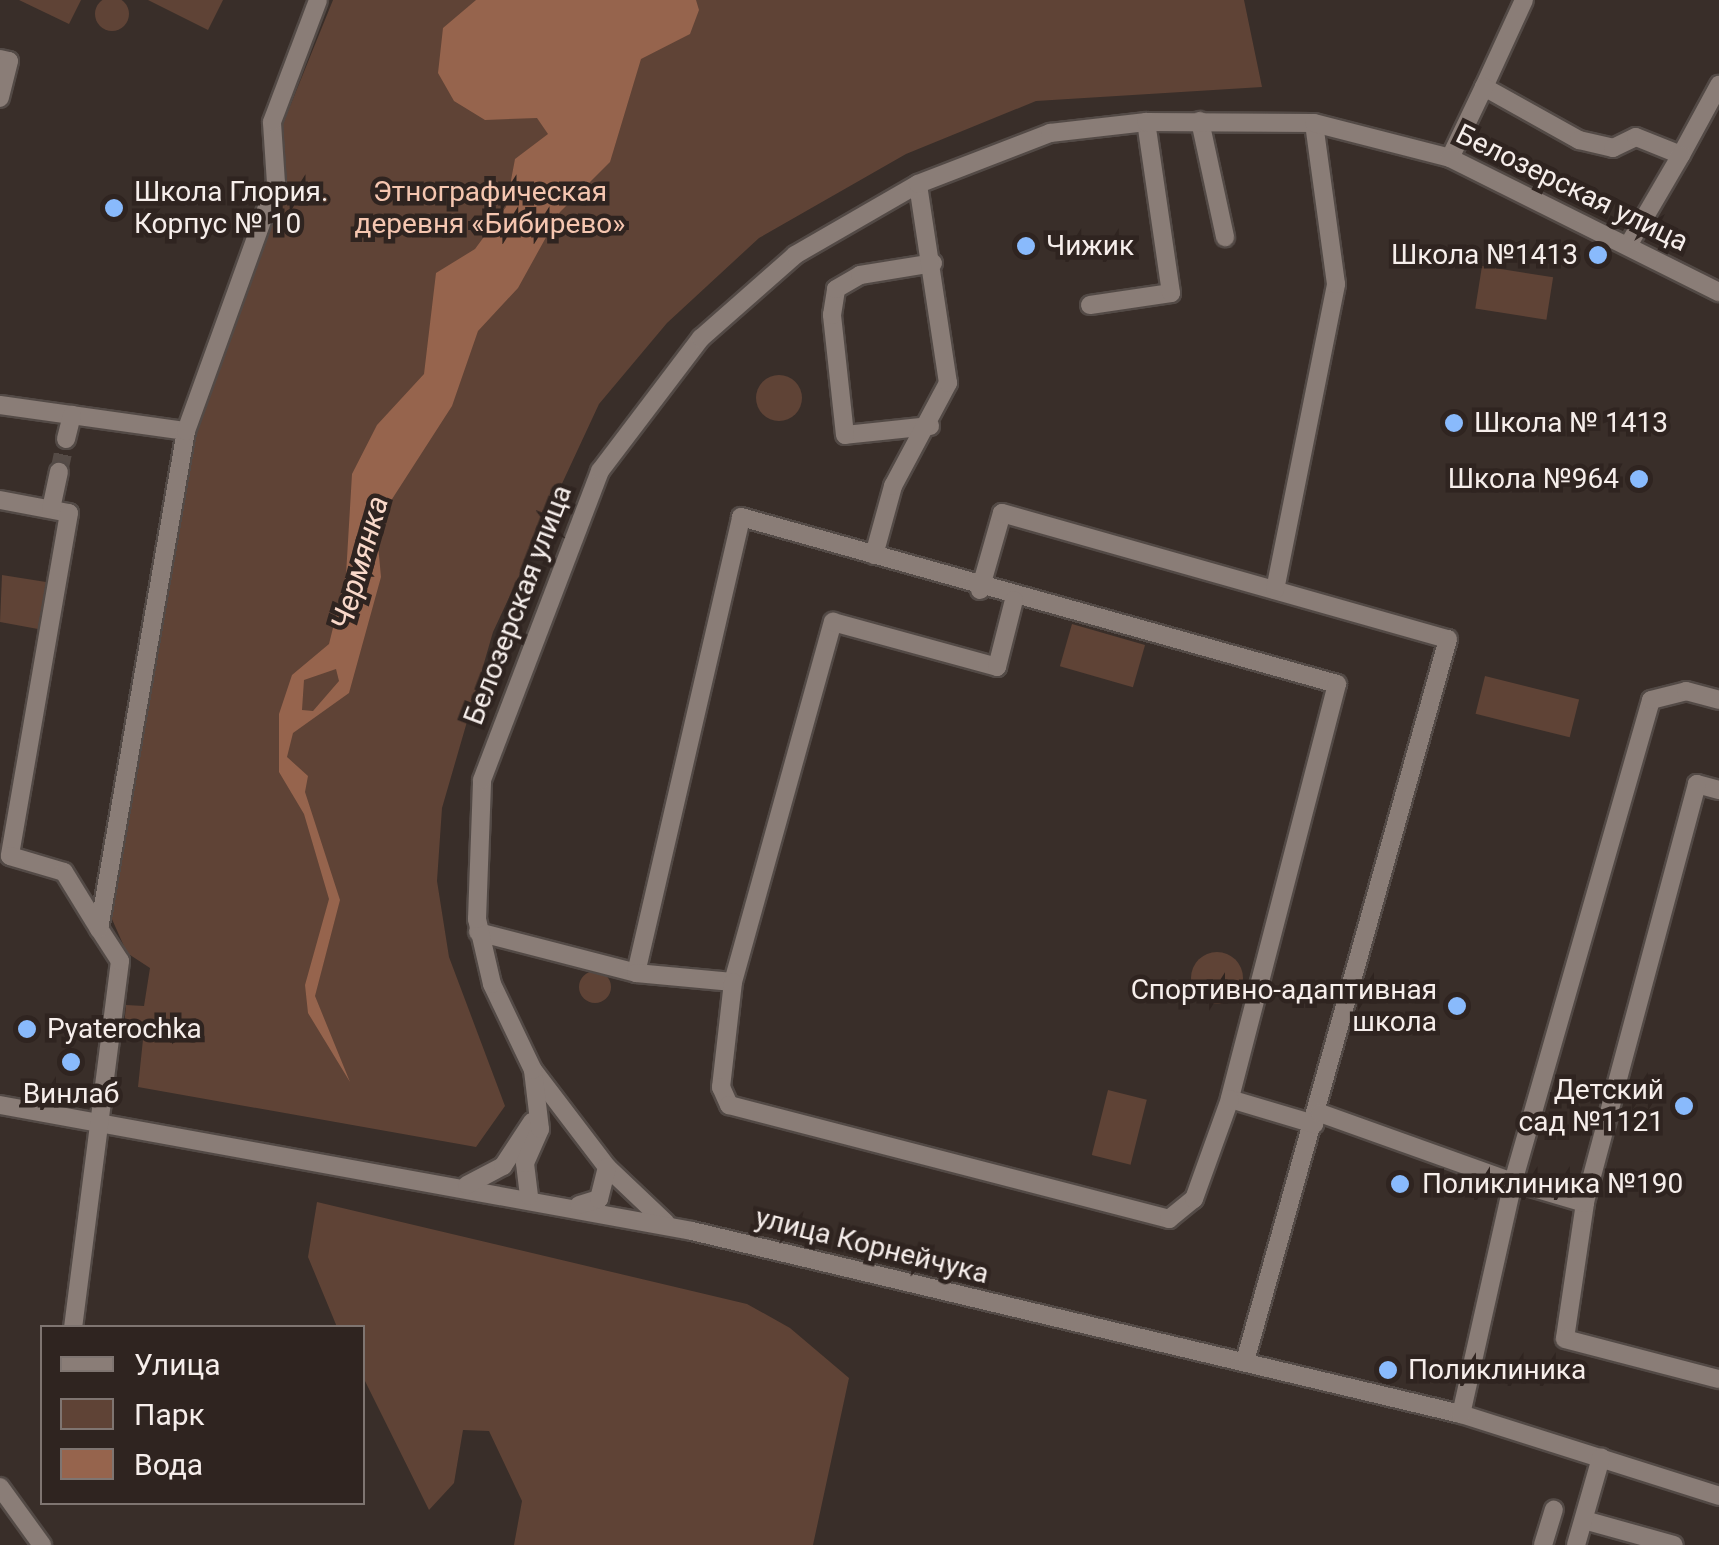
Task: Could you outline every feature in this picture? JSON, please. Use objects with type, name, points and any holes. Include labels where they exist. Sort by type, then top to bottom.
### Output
[{"type":"street","points":[[99,929],[186,430],[276,183],[272,122],[318,0]]},
{"type":"street","points":[[1450,158],[1524,0]]},
{"type":"street","points":[[0,59],[9,61],[0,98]]},
{"type":"street","points":[[1629,244],[1719,85]]},
{"type":"street","points":[[1484,87],[1579,140],[1613,148],[1636,137],[1681,155]]},
{"type":"street","points":[[1200,121],[1224,236]]},
{"type":"street","name":"Белозерская улица","points":[[529,1196],[524,1174],[538,1108],[532,1070],[478,932],[482,780],[600,470],[653,392],[758,284],[918,184],[1050,133],[1146,122],[1200,121],[1314,123],[1450,158],[1719,292]]},
{"type":"street","points":[[1090,306],[1171,293],[1146,122]]},
{"type":"street","points":[[1275,590],[1336,284],[1314,123]]},
{"type":"street","points":[[874,555],[893,486],[930,426],[948,383],[933,263],[918,184]]},
{"type":"street","points":[[930,426],[845,434],[832,315],[836,290],[860,275],[933,263]]},
{"type":"street","points":[[0,405],[186,430]]},
{"type":"street","points":[[66,439],[72,414]]},
{"type":"street","points":[[51,510],[59,472]]},
{"type":"street","points":[[0,500],[69,513],[5,855],[64,872],[120,960],[104,1123],[72,1325]]},
{"type":"street","points":[[980,590],[1002,513],[1448,639],[1317,1118],[1245,1362]]},
{"type":"street","points":[[636,973],[742,517],[1014,600]]},
{"type":"street","points":[[1017,590],[1337,684],[1230,1099],[1194,1199],[1169,1219],[729,1105],[721,1087],[734,982],[833,622],[997,666],[1014,600],[1017,590]]},
{"type":"street","points":[[1461,1414],[1513,1182],[1651,700],[1686,692],[1719,700]]},
{"type":"street","points":[[1719,790],[1698,784],[1585,1203],[1565,1339],[1719,1378]]},
{"type":"street","points":[[478,932],[636,973],[734,982]]},
{"type":"street","name":"Белозерская улица","points":[[532,1070],[607,1167],[669,1226]]},
{"type":"street","points":[[1230,1099],[1317,1118],[1585,1203]]},
{"type":"street","name":"улица Корнейчука","points":[[0,1105],[529,1196],[669,1226],[1461,1414],[1719,1496]]},
{"type":"street","points":[[466,1185],[502,1166],[538,1108]]},
{"type":"street","points":[[575,1206],[599,1198],[607,1167]]},
{"type":"street","points":[[1576,1545],[1602,1458]]},
{"type":"street","points":[[0,1486],[42,1545]]},
{"type":"street","points":[[1544,1545],[1554,1510]]},
{"type":"street","points":[[1584,1520],[1674,1545]]},
{"type":"green space","points":[[104,-1],[120,-1],[128,8],[128,20],[118,30],[106,30],[96,20],[96,8]]},
{"type":"green space","points":[[19,0],[81,0],[69,24]]},
{"type":"green space","points":[[148,0],[223,0],[208,30]]},
{"type":"green space","name":"Этнографическая деревня «Бибирево»","points":[[333,0],[1244,0],[1262,87],[1036,101],[906,154],[759,238],[667,323],[599,404],[493,632],[442,808],[437,881],[449,957],[505,1106],[476,1147],[138,1087],[144,1030],[124,1027],[126,1005],[144,1006],[150,968],[127,953],[111,917],[190,443],[284,174],[282,126]]},
{"type":"green space","points":[[1482,266],[1553,277],[1546,320],[1475,308]]},
{"type":"green space","points":[[779,375],[795,382],[802,398],[795,414],[779,421],[763,414],[756,398],[763,382]]},
{"type":"green space","points":[[2,575],[46,582],[38,629],[0,622]]},
{"type":"green space","points":[[1072,624],[1145,645],[1133,687],[1060,666]]},
{"type":"green space","points":[[1485,676],[1579,699],[1570,737],[1476,714]]},
{"type":"green space","points":[[1217,952],[1235,960],[1243,978],[1235,996],[1217,1004],[1199,996],[1191,978],[1199,960]]},
{"type":"green space","points":[[595,971],[607,975],[611,987],[607,999],[595,1003],[583,999],[579,987],[583,975]]},
{"type":"green space","points":[[1108,1090],[1147,1100],[1131,1165],[1092,1155]]},
{"type":"green space","points":[[317,1202],[747,1304],[790,1328],[849,1378],[813,1545],[514,1545],[522,1501],[489,1431],[463,1430],[454,1483],[429,1510],[365,1381],[365,1325],[336,1325],[308,1257]]},
{"type":"water","name":"Чермянка","points":[[476,0],[696,0],[699,10],[690,34],[641,59],[610,162],[560,212],[518,288],[478,331],[452,406],[376,524],[381,577],[349,693],[293,733],[287,757],[308,776],[305,792],[340,900],[315,996],[350,1082],[308,1013],[305,985],[329,899],[304,814],[279,772],[279,714],[292,675],[329,644],[346,575],[352,474],[377,425],[424,374],[436,273],[475,249],[506,207],[515,159],[548,134],[537,118],[485,120],[454,101],[438,73],[443,28]],"holes":[[[336,669],[339,681],[313,711],[302,710],[304,680]]]},
{"type":"tunnel","points":[[59,472],[66,439]]},
{"type":"place","name":"Школа Глория. Корпус № 10","points":[[114,208]]},
{"type":"place","name":"Чижик","points":[[1026,246]]},
{"type":"place","name":"Школа №1413","points":[[1598,255]]},
{"type":"place","name":"Школа № 1413","points":[[1454,423]]},
{"type":"place","name":"Школа №964","points":[[1639,479]]},
{"type":"place","name":"Спортивно-адаптивная школа","points":[[1457,1006]]},
{"type":"place","name":"Pyaterochka","points":[[27,1029]]},
{"type":"place","name":"Винлаб","points":[[71,1062]]},
{"type":"place","name":"Детский сад №1121","points":[[1684,1106]]},
{"type":"place","name":"Поликлиника №190","points":[[1400,1184]]},
{"type":"place","name":"Поликлиника","points":[[1388,1370]]}]
